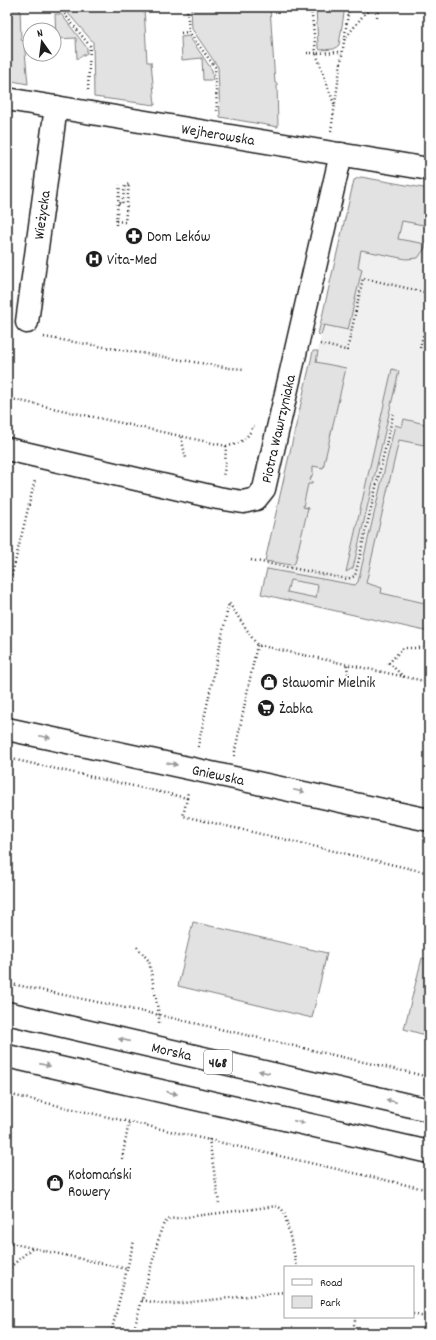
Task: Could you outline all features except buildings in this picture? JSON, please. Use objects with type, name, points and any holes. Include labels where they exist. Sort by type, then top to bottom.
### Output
[{"type":"street","name":"Wejherowska","points":[[7,99],[336,146],[429,169]]},
{"type":"street","name":"Wieżycka","points":[[34,329],[56,107]]},
{"type":"street","name":"Piotra Wawrzyniaka","points":[[7,449],[218,498],[243,502],[256,499],[264,489],[336,146]]},
{"type":"street","name":"Gniewska","points":[[7,729],[429,820]]},
{"type":"street","name":"Morska","points":[[7,1013],[429,1110]]},
{"type":"street","points":[[7,1056],[429,1152]]},
{"type":"path","points":[[62,7],[62,11],[90,46],[88,91]]},
{"type":"path","points":[[187,7],[189,32],[215,67],[217,112]]},
{"type":"path","points":[[311,7],[316,53],[334,104]]},
{"type":"path","points":[[336,146],[334,104],[348,7]]},
{"type":"path","points":[[344,40],[365,13],[374,7]]},
{"type":"path","points":[[377,16],[378,7]]},
{"type":"path","points":[[54,10],[62,11]]},
{"type":"path","points":[[181,33],[189,32]]},
{"type":"path","points":[[307,53],[342,52]]},
{"type":"path","points":[[116,221],[125,222],[129,184],[125,186],[122,204],[118,203]]},
{"type":"path","points":[[116,225],[120,185]]},
{"type":"path","points":[[319,344],[348,351],[363,278],[428,293]]},
{"type":"path","points":[[420,348],[425,328]]},
{"type":"path","points":[[34,329],[230,368],[245,369]]},
{"type":"path","points":[[7,398],[226,446],[241,442],[248,437],[253,426]]},
{"type":"path","points":[[251,560],[348,579],[355,576],[394,411]]},
{"type":"path","points":[[181,437],[186,458]]},
{"type":"path","points":[[225,467],[226,446]]},
{"type":"path","points":[[7,595],[34,480],[42,482]]},
{"type":"path","points":[[429,682],[257,645],[229,603],[183,816],[429,873]]},
{"type":"path","points":[[234,759],[257,645]]},
{"type":"path","points":[[404,677],[389,662],[403,648],[429,648]]},
{"type":"path","points":[[348,665],[348,674]]},
{"type":"path","points":[[7,758],[187,798]]},
{"type":"path","points":[[137,946],[149,961],[159,1015],[159,1027]]},
{"type":"path","points":[[7,984],[159,1015],[429,1077]]},
{"type":"path","points":[[7,1094],[429,1190]]},
{"type":"path","points":[[122,1159],[129,1122]]},
{"type":"path","points":[[209,1139],[219,1203]]},
{"type":"path","points":[[133,1333],[161,1230],[164,1223],[170,1219],[277,1206],[282,1209],[285,1215],[296,1266]]},
{"type":"path","points":[[111,1333],[134,1241]]},
{"type":"path","points":[[7,1242],[127,1269]]},
{"type":"path","points":[[7,1270],[32,1248]]},
{"type":"path","points":[[142,1300],[162,1304],[172,1304],[284,1292]]},
{"type":"path","points":[[414,1314],[429,1318]]},
{"type":"path","points":[[352,1333],[356,1318]]},
{"type":"shaded area","points":[[354,196],[429,206],[429,632],[261,594]]},
{"type":"green space","points":[[7,7],[20,7],[22,62],[26,62],[28,84],[7,80]]},
{"type":"green space","points":[[66,7],[144,7],[147,62],[151,62],[155,105],[94,97],[93,42],[67,12]]},
{"type":"green space","points":[[191,7],[270,7],[275,83],[277,83],[278,127],[220,117],[218,67],[192,29]]},
{"type":"green space","points":[[316,7],[345,7],[339,45],[334,49],[320,50],[318,46]]},
{"type":"green space","points":[[55,14],[61,14],[87,48],[87,53],[77,59],[76,38],[62,39],[62,22],[55,22]]},
{"type":"green space","points":[[189,36],[212,70],[213,80],[203,80],[202,58],[182,60],[181,37]]},
{"type":"green space","points":[[361,177],[429,189],[429,226],[402,221],[398,239],[426,244],[425,248],[418,258],[406,259],[361,250],[358,267],[362,269],[348,330],[324,325],[321,335],[318,334],[354,180]]},
{"type":"green space","points":[[313,351],[318,351],[316,362],[346,368],[323,468],[313,466],[313,475],[310,480],[312,481],[312,484],[308,484],[303,507],[308,508],[295,563],[292,565],[265,561]]},
{"type":"green space","points":[[392,369],[399,371],[353,568],[346,572]]},
{"type":"green space","points":[[404,419],[429,425],[429,446],[399,440],[366,583],[382,588],[381,593],[429,604],[429,632],[261,594],[267,569],[355,585],[358,582],[395,425],[402,427]],"holes":[[[290,580],[318,585],[316,598],[287,592]]]},
{"type":"green space","points":[[193,922],[327,953],[312,1018],[178,986]]},
{"type":"green space","points":[[422,958],[429,960],[429,1036],[404,1029]]},
{"type":"place","name":"Dom Leków","points":[[134,236]]},
{"type":"place","name":"Vita-Med","points":[[94,259]]},
{"type":"place","name":"Sławomir Mielnik","points":[[269,682]]},
{"type":"place","name":"Żabka","points":[[266,708]]},
{"type":"place","name":"Kołomański Rowery","points":[[55,1183]]}]
